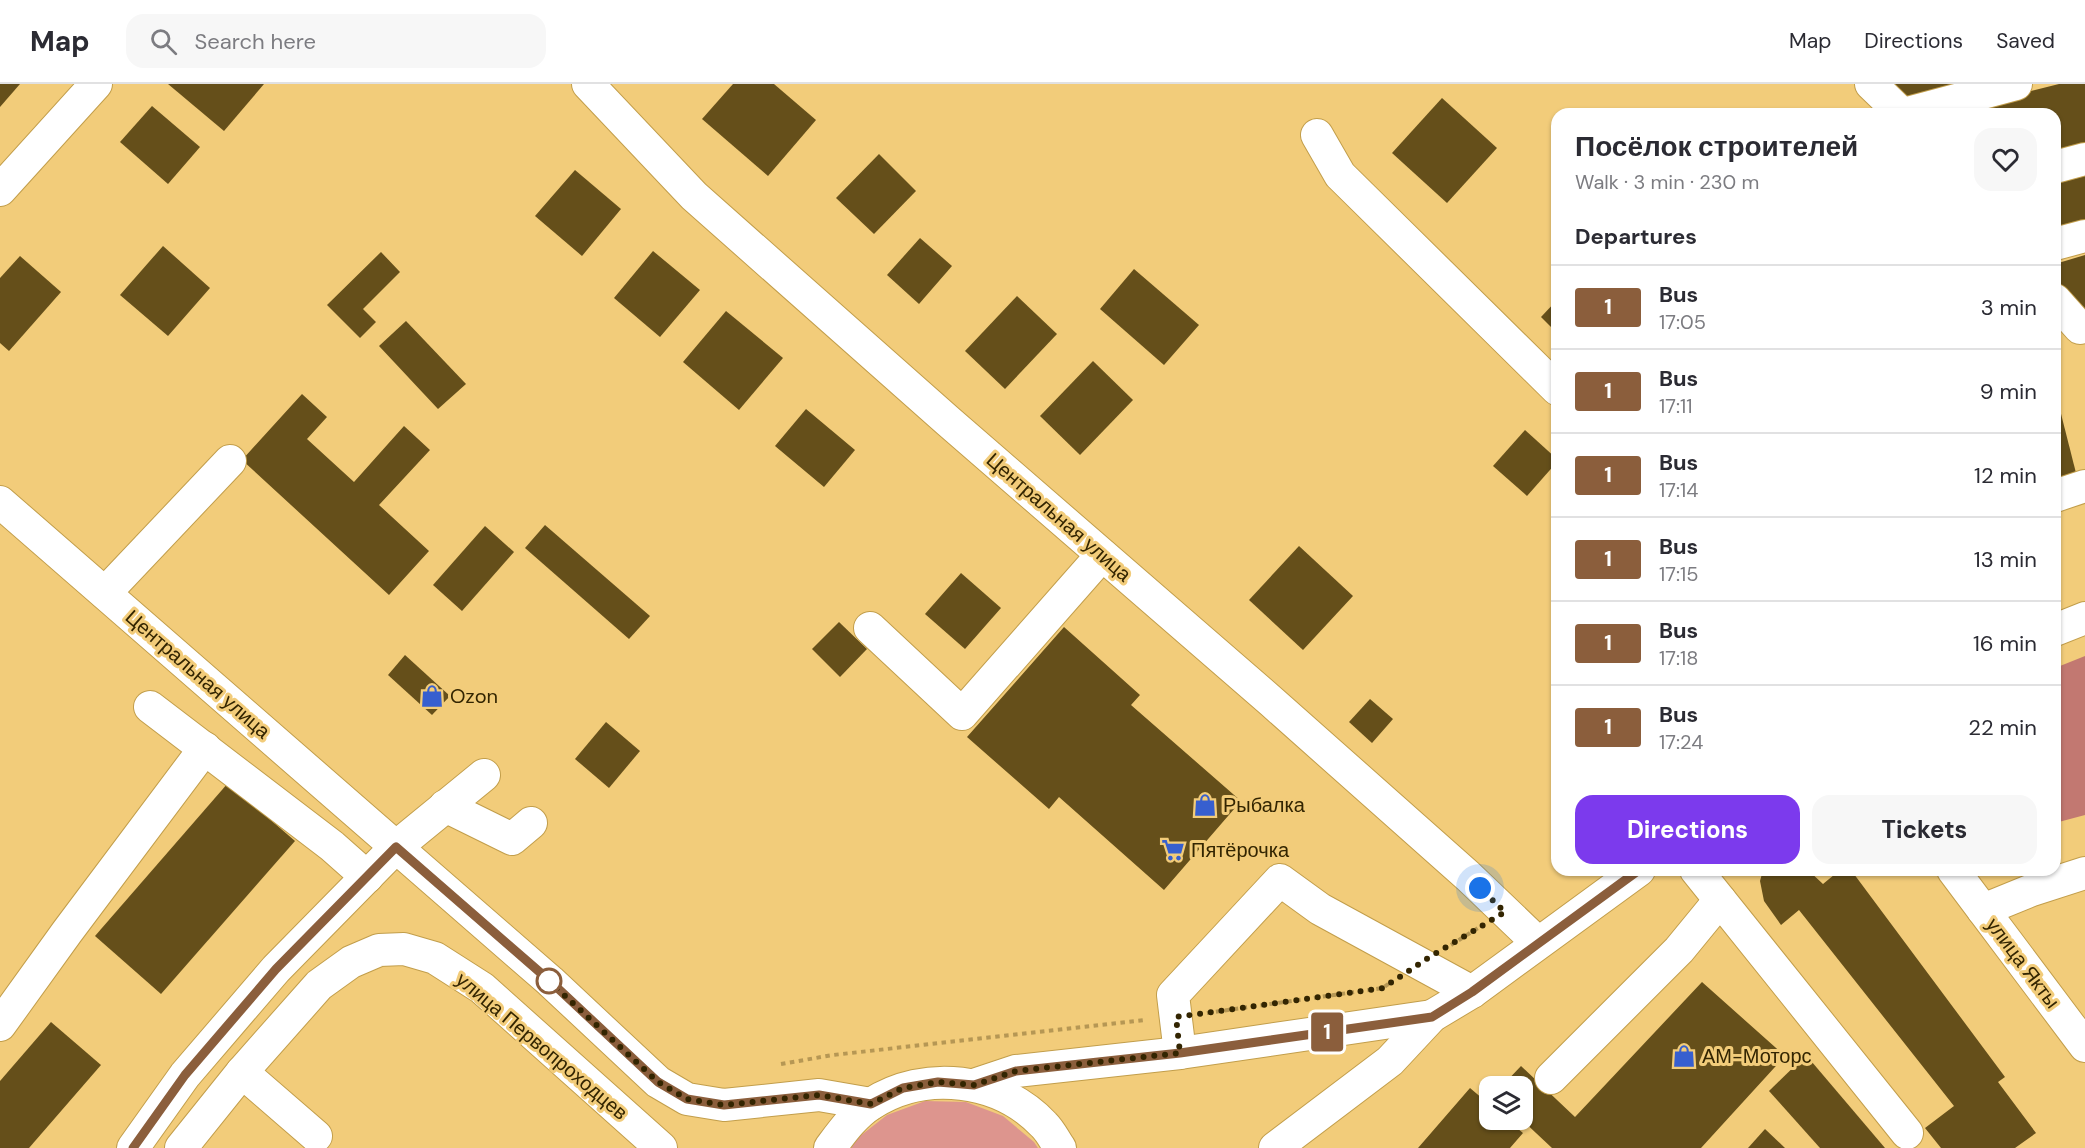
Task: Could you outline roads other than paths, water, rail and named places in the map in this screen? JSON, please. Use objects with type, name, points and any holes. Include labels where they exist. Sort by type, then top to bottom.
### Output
[{"type":"street","points":[[0,189],[96,84]]},
{"type":"street","name":"Центральная улица","points":[[588,84],[694,196],[1281,710],[1468,876],[1538,943]]},
{"type":"street","points":[[1870,84],[1896,108]]},
{"type":"street","points":[[1926,108],[2016,84]]},
{"type":"street","points":[[1317,135],[1340,175],[1551,382]]},
{"type":"street","points":[[2061,165],[2085,159]]},
{"type":"street","points":[[2061,242],[2085,236]]},
{"type":"street","points":[[2061,307],[2080,328],[2085,326]]},
{"type":"street","points":[[105,593],[230,461]]},
{"type":"street","points":[[2061,494],[2085,486]]},
{"type":"street","name":"Центральная улица","points":[[0,502],[396,847]]},
{"type":"street","points":[[870,628],[962,714],[1102,555]]},
{"type":"street","points":[[2061,628],[2085,618]]},
{"type":"street","points":[[150,707],[332,846],[367,877]]},
{"type":"street","points":[[0,1025],[205,748]]},
{"type":"street","points":[[133,1148],[185,1075],[276,969],[396,847],[484,775]]},
{"type":"street","points":[[445,806],[512,838],[531,824]]},
{"type":"street","points":[[396,847],[550,981],[658,1082],[687,1099],[724,1105],[819,1095],[871,1104]]},
{"type":"street","name":"улица Якты","points":[[1983,910],[2032,890],[2085,873]]},
{"type":"street","points":[[1275,1148],[1390,1061],[1432,1017],[1472,992],[1630,876]]},
{"type":"street","points":[[1701,876],[1907,1132]]},
{"type":"street","name":"улица Якты","points":[[1958,876],[2085,1046]]},
{"type":"street","points":[[1180,1053],[1173,995],[1280,880],[1320,909],[1472,992]]},
{"type":"street","points":[[1551,1078],[1679,950],[1720,900]]},
{"type":"street","name":"улица Первопроходцев","points":[[181,1148],[242,1072],[319,985],[360,958],[379,950],[404,949],[435,958],[482,988],[661,1148]]},
{"type":"street","points":[[974,1085],[1016,1071],[1180,1053],[1432,1017]]},
{"type":"street","points":[[242,1072],[316,1136]]},
{"type":"street","points":[[830,1148],[845,1126],[871,1104],[903,1088],[938,1082],[974,1085],[1013,1100],[1045,1125],[1060,1148]]},
{"type":"place","name":"Ozon","points":[[432,696]]},
{"type":"place","name":"Рыбалка","points":[[1205,805]]},
{"type":"place","name":"Пятёрочка","points":[[1173,850]]},
{"type":"place","name":"АМ-Моторс","points":[[1684,1056]]}]
